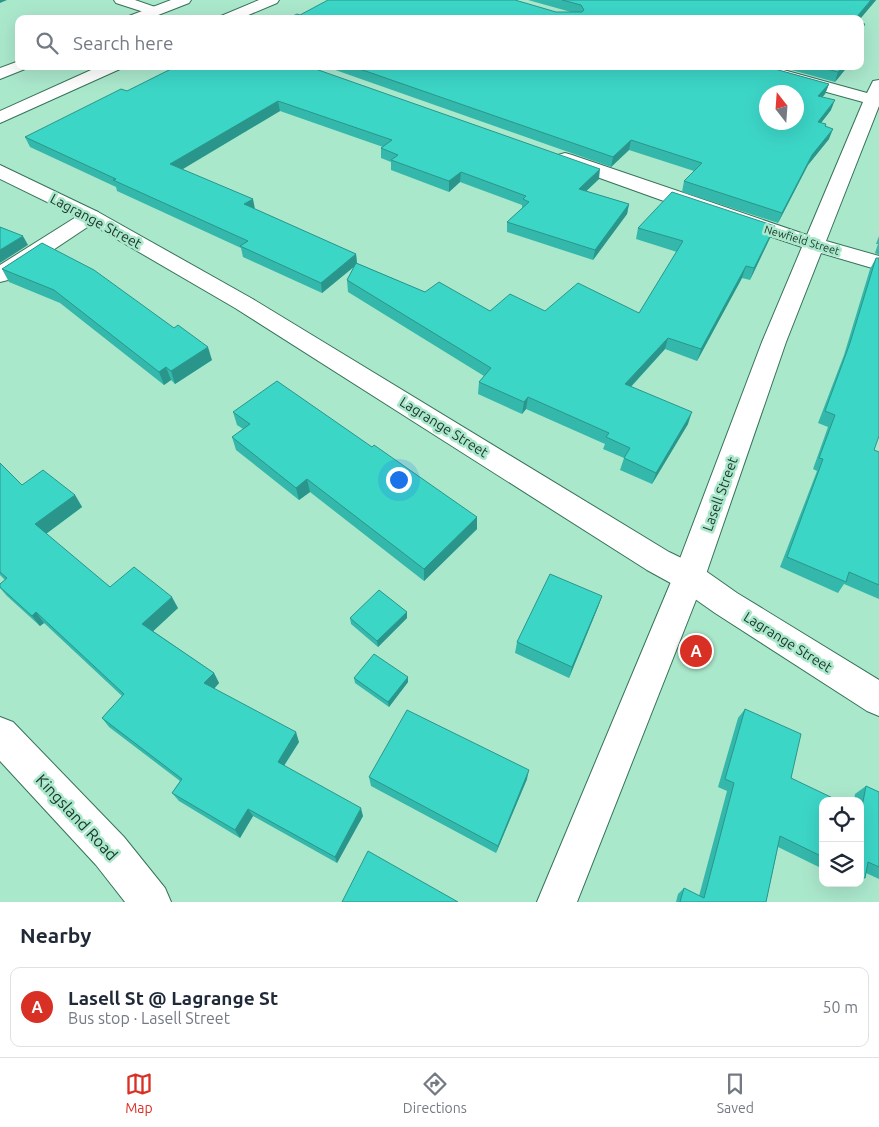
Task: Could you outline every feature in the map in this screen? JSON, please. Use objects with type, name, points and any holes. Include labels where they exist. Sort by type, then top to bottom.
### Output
[{"type":"main road","points":[[121,0],[153,11]]},
{"type":"main road","points":[[144,15],[184,0]]},
{"type":"main road","points":[[236,15],[272,0]]},
{"type":"main road","points":[[0,74],[15,68]]},
{"type":"main road","points":[[0,118],[105,70]]},
{"type":"main road","points":[[766,70],[877,96]]},
{"type":"main road","name":"Lasell Street","points":[[557,902],[689,577],[774,342],[877,96]]},
{"type":"main road","name":"Newfield Street","points":[[546,152],[675,199],[814,245],[879,263]]},
{"type":"main road","name":"Lagrange Street","points":[[0,171],[91,216],[243,303],[658,561],[689,577],[726,603],[879,699]]},
{"type":"main road","points":[[0,275],[91,216]]},
{"type":"main road","name":"Kingsland Road","points":[[0,736],[110,851],[151,902]]},
{"type":"building","points":[[328,0],[515,0],[556,12],[582,12],[584,10],[581,5],[562,0],[871,0],[858,15],[300,15]]},
{"type":"building","points":[[169,70],[318,70],[600,169],[579,189],[629,204],[595,250],[507,222],[529,202],[523,199],[526,196],[461,172],[449,181],[391,160],[398,155],[381,148],[392,140],[278,101],[170,164],[253,199],[244,204],[356,254],[321,283],[240,246],[248,241],[113,180],[116,179],[25,137],[121,89],[127,91]]},
{"type":"building","points":[[363,70],[778,70],[829,84],[818,96],[835,100],[818,122],[826,124],[825,126],[833,129],[812,155],[782,213],[684,181],[702,163],[631,140],[613,157]]},
{"type":"building","points":[[672,192],[775,226],[754,268],[746,266],[701,349],[668,338],[625,384],[692,412],[656,473],[624,458],[630,448],[606,437],[609,433],[528,397],[524,402],[479,382],[491,368],[347,280],[356,263],[425,292],[439,282],[490,311],[510,294],[545,311],[578,283],[639,313],[683,241],[638,228]]},
{"type":"building","points":[[0,227],[23,236],[0,250]]},
{"type":"building","points":[[42,243],[94,270],[174,328],[178,325],[208,347],[171,371],[166,367],[159,372],[54,290],[2,269]]},
{"type":"building","points":[[876,258],[879,258],[879,436],[874,450],[879,452],[879,585],[849,572],[846,582],[787,557],[823,459],[819,458],[835,415],[825,411],[850,343]]},
{"type":"building","points":[[277,381],[372,447],[374,445],[477,517],[424,569],[307,479],[296,488],[232,437],[250,424],[233,412]]},
{"type":"building","points":[[0,463],[22,485],[43,470],[75,495],[35,524],[110,587],[134,567],[172,597],[142,624],[214,673],[204,683],[296,732],[278,762],[361,808],[335,857],[248,809],[235,830],[172,793],[182,779],[102,718],[124,694],[36,612],[32,616],[0,587],[0,584],[7,578],[0,572]]},
{"type":"building","points":[[550,574],[602,596],[572,667],[517,642]]},
{"type":"building","points":[[379,590],[407,612],[377,641],[350,618]]},
{"type":"building","points":[[374,654],[408,677],[388,702],[354,678]]},
{"type":"building","points":[[745,709],[801,734],[791,778],[831,797],[819,797],[819,855],[780,836],[766,902],[680,902],[684,888],[704,898],[734,783],[725,779]]},
{"type":"building","points":[[407,710],[529,770],[498,846],[369,777]]},
{"type":"building","points":[[866,786],[879,792],[879,867],[868,862],[865,878],[864,878],[864,797]]},
{"type":"building","points":[[368,851],[458,902],[342,902]]},
{"type":"place","name":"Lasell St @ Lagrange St","points":[[696,651]]}]
